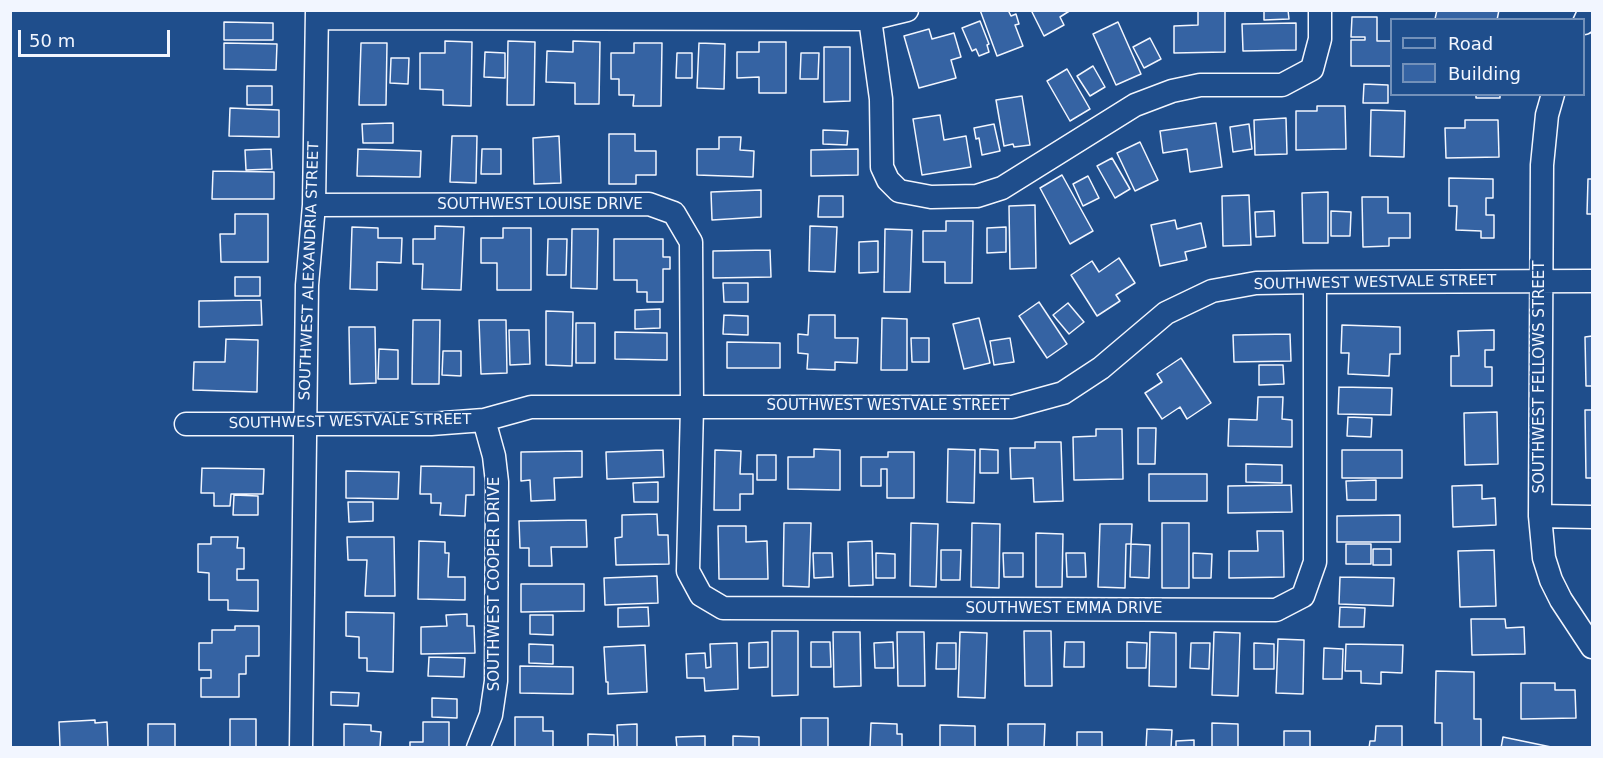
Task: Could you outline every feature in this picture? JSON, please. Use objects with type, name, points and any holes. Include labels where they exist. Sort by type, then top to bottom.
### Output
[{"type":"street","points":[[317,14],[870,19],[907,10]]},
{"type":"street","points":[[870,19],[882,99],[882,167],[888,180],[899,191],[931,197],[977,196],[1002,188],[1134,105],[1172,91],[1200,85],[1282,85],[1312,69],[1320,39],[1320,10]]},
{"type":"street","name":"SOUTHWEST ALEXANDRIA STREET","points":[[301,747],[307,285],[314,205],[317,14]]},
{"type":"street","name":"SOUTHWEST FELLOWS STREET","points":[[1552,96],[1547,115],[1542,165],[1540,516],[1544,558],[1551,580],[1561,600],[1593,647]]},
{"type":"street","name":"SOUTHWEST LOUISE DRIVE","points":[[314,205],[649,204],[674,213],[692,242],[692,407]]},
{"type":"street","name":"SOUTHWEST WESTVALE STREET","points":[[186,424],[431,424],[484,420],[531,407],[1012,407],[1064,393],[1101,368],[1166,313],[1212,291],[1256,284],[1315,282],[1593,281]]},
{"type":"street","name":"SOUTHWEST EMMA DRIVE","points":[[692,407],[688,571],[700,595],[723,608],[1276,610],[1303,596],[1315,562],[1315,282]]},
{"type":"street","name":"SOUTHWEST COOPER DRIVE","points":[[478,747],[491,715],[496,681],[497,482],[494,456],[484,420]]},
{"type":"street","points":[[1540,516],[1593,517]]},
{"type":"building","points":[[980,10],[1008,10],[1011,16],[1016,14],[1019,24],[1015,25],[1023,46],[997,56]]},
{"type":"building","points":[[1031,10],[1071,10],[1060,17],[1064,25],[1044,36]]},
{"type":"building","points":[[1198,10],[1225,10],[1225,52],[1174,53],[1174,26],[1198,25]]},
{"type":"building","points":[[1264,10],[1288,10],[1289,19],[1264,20]]},
{"type":"building","points":[[1437,10],[1499,10],[1497,18],[1435,18]]},
{"type":"building","points":[[1352,17],[1377,17],[1377,41],[1390,41],[1390,66],[1351,66],[1351,40],[1365,40],[1365,37],[1351,37]]},
{"type":"building","points":[[980,21],[989,44],[987,45],[989,52],[979,56],[976,49],[972,51],[962,28]]},
{"type":"building","points":[[224,22],[273,23],[273,40],[224,40]]},
{"type":"building","points":[[1118,22],[1141,74],[1116,85],[1093,34]]},
{"type":"building","points":[[1296,23],[1296,50],[1243,51],[1242,24]]},
{"type":"building","points":[[929,29],[932,39],[954,33],[961,57],[951,60],[956,78],[919,88],[904,36]]},
{"type":"building","points":[[1150,38],[1161,59],[1144,68],[1133,47]]},
{"type":"building","points":[[445,41],[472,42],[471,106],[443,105],[443,90],[420,89],[420,53],[445,53]]},
{"type":"building","points":[[508,41],[535,42],[534,105],[507,105]]},
{"type":"building","points":[[573,41],[600,42],[599,104],[575,104],[575,83],[546,82],[547,51],[573,52]]},
{"type":"building","points":[[759,42],[786,42],[786,93],[759,93],[759,77],[737,78],[737,52],[759,52]]},
{"type":"building","points":[[224,43],[277,44],[276,70],[224,69]]},
{"type":"building","points":[[361,43],[387,43],[386,105],[359,105]]},
{"type":"building","points":[[634,43],[662,43],[661,106],[633,106],[634,95],[619,95],[619,79],[611,79],[611,53],[634,53]]},
{"type":"building","points":[[699,43],[725,44],[724,89],[697,88]]},
{"type":"building","points":[[824,47],[850,47],[850,101],[824,102]]},
{"type":"building","points":[[485,52],[505,53],[505,78],[484,77]]},
{"type":"building","points":[[677,53],[692,53],[692,78],[676,78]]},
{"type":"building","points":[[801,53],[819,53],[818,79],[800,79]]},
{"type":"building","points":[[391,58],[409,58],[408,84],[390,83]]},
{"type":"building","points":[[1093,66],[1105,87],[1090,96],[1077,76]]},
{"type":"building","points":[[1067,69],[1090,109],[1070,121],[1047,81]]},
{"type":"building","points":[[1364,84],[1388,85],[1388,103],[1363,103]]},
{"type":"building","points":[[247,86],[272,86],[272,105],[247,105]]},
{"type":"building","points":[[1022,96],[1030,145],[1004,146],[996,100]]},
{"type":"building","points":[[1476,96],[1500,96],[1500,98],[1476,98]]},
{"type":"building","points":[[1317,106],[1345,106],[1346,149],[1296,150],[1296,111],[1317,111]]},
{"type":"building","points":[[230,108],[279,110],[279,137],[229,136]]},
{"type":"building","points":[[1371,110],[1405,111],[1404,157],[1370,156]]},
{"type":"building","points":[[940,115],[944,140],[966,136],[971,167],[922,175],[913,119]]},
{"type":"building","points":[[1286,118],[1287,154],[1255,155],[1254,120]]},
{"type":"building","points":[[1465,120],[1498,120],[1499,157],[1446,158],[1445,128],[1465,128]]},
{"type":"building","points":[[393,123],[393,143],[363,143],[362,124]]},
{"type":"building","points":[[1216,123],[1222,167],[1190,172],[1187,149],[1163,153],[1160,131]]},
{"type":"building","points":[[994,124],[1000,151],[982,155],[979,138],[976,139],[974,128]]},
{"type":"building","points":[[1249,124],[1252,149],[1233,152],[1230,127]]},
{"type":"building","points":[[823,130],[848,131],[847,145],[823,144]]},
{"type":"building","points":[[609,134],[635,134],[635,151],[656,151],[656,175],[636,175],[636,184],[609,184]]},
{"type":"building","points":[[452,136],[477,136],[476,183],[450,182]]},
{"type":"building","points":[[559,136],[561,183],[534,184],[533,138]]},
{"type":"building","points":[[719,137],[741,137],[740,150],[754,151],[753,177],[697,175],[697,149],[719,149]]},
{"type":"building","points":[[1140,142],[1158,180],[1135,191],[1117,153]]},
{"type":"building","points":[[271,149],[272,169],[246,170],[245,150]]},
{"type":"building","points":[[358,149],[421,151],[420,177],[357,176]]},
{"type":"building","points":[[482,149],[501,149],[501,174],[481,174]]},
{"type":"building","points":[[858,149],[858,175],[811,176],[811,150]]},
{"type":"building","points":[[1112,158],[1130,189],[1115,198],[1097,166]]},
{"type":"building","points":[[213,171],[274,172],[274,199],[212,199]]},
{"type":"building","points":[[1062,175],[1093,231],[1070,244],[1040,188]]},
{"type":"building","points":[[1088,176],[1099,198],[1083,206],[1073,184]]},
{"type":"building","points":[[1449,178],[1493,179],[1493,198],[1486,198],[1486,215],[1494,215],[1494,238],[1481,238],[1481,231],[1456,230],[1457,206],[1449,206]]},
{"type":"building","points":[[1588,179],[1592,179],[1592,214],[1587,214]]},
{"type":"building","points":[[761,190],[761,217],[712,220],[711,192]]},
{"type":"building","points":[[1328,192],[1328,243],[1303,243],[1302,193]]},
{"type":"building","points":[[1249,195],[1251,245],[1223,246],[1222,196]]},
{"type":"building","points":[[819,196],[843,196],[843,217],[818,217]]},
{"type":"building","points":[[1362,197],[1388,197],[1388,213],[1410,213],[1410,238],[1389,238],[1389,246],[1363,247]]},
{"type":"building","points":[[1035,205],[1036,268],[1010,269],[1009,206]]},
{"type":"building","points":[[1274,211],[1275,236],[1256,237],[1255,212]]},
{"type":"building","points":[[1331,211],[1351,212],[1350,236],[1331,236]]},
{"type":"building","points":[[235,214],[268,214],[268,262],[221,262],[220,234],[235,234]]},
{"type":"building","points":[[1175,220],[1177,229],[1201,223],[1206,247],[1185,252],[1187,260],[1160,266],[1151,225]]},
{"type":"building","points":[[946,221],[973,221],[972,283],[945,283],[945,262],[923,262],[923,231],[946,231]]},
{"type":"building","points":[[435,226],[464,227],[461,290],[422,289],[423,264],[413,264],[413,239],[435,239]]},
{"type":"building","points":[[810,226],[837,227],[835,272],[809,271]]},
{"type":"building","points":[[352,227],[378,228],[378,238],[402,238],[401,263],[377,262],[377,290],[350,289]]},
{"type":"building","points":[[1006,227],[1006,252],[987,253],[987,228]]},
{"type":"building","points":[[503,228],[531,228],[531,290],[497,290],[497,263],[481,263],[481,238],[503,238]]},
{"type":"building","points":[[572,229],[598,229],[597,289],[571,288]]},
{"type":"building","points":[[885,229],[912,230],[910,292],[884,292]]},
{"type":"building","points":[[548,239],[567,239],[566,275],[547,275]]},
{"type":"building","points":[[614,239],[663,239],[663,257],[670,257],[670,269],[663,269],[663,302],[647,302],[647,292],[637,292],[637,280],[614,280]]},
{"type":"building","points":[[878,241],[878,272],[859,273],[859,242]]},
{"type":"building","points":[[770,250],[771,277],[713,278],[713,251]]},
{"type":"building","points":[[1119,258],[1135,283],[1116,295],[1120,301],[1097,316],[1071,275],[1092,261],[1099,272]]},
{"type":"building","points":[[235,277],[260,277],[260,296],[235,296]]},
{"type":"building","points":[[723,283],[748,283],[748,302],[724,302]]},
{"type":"building","points":[[261,300],[262,325],[199,327],[199,301]]},
{"type":"building","points":[[1039,302],[1067,344],[1047,358],[1019,316]]},
{"type":"building","points":[[1068,303],[1084,322],[1069,334],[1053,315]]},
{"type":"building","points":[[660,309],[660,328],[635,329],[635,310]]},
{"type":"building","points":[[546,311],[573,312],[572,366],[546,365]]},
{"type":"building","points":[[724,315],[748,316],[748,335],[723,334]]},
{"type":"building","points":[[809,315],[835,315],[835,338],[858,338],[857,363],[835,362],[835,370],[807,369],[808,354],[798,353],[798,334],[808,335]]},
{"type":"building","points":[[882,318],[907,319],[907,370],[881,370]]},
{"type":"building","points":[[979,318],[990,363],[964,369],[953,324]]},
{"type":"building","points":[[413,320],[440,320],[439,384],[412,384]]},
{"type":"building","points":[[479,320],[506,320],[507,373],[481,374]]},
{"type":"building","points":[[576,323],[595,323],[595,363],[576,363]]},
{"type":"building","points":[[1342,325],[1400,327],[1400,354],[1390,354],[1389,376],[1348,374],[1349,353],[1341,353]]},
{"type":"building","points":[[349,327],[375,327],[376,383],[350,384]]},
{"type":"building","points":[[509,330],[529,330],[530,364],[510,365]]},
{"type":"building","points":[[1494,330],[1494,350],[1485,350],[1485,367],[1492,367],[1492,386],[1451,386],[1451,356],[1459,356],[1458,331]]},
{"type":"building","points":[[615,332],[667,333],[667,360],[615,359]]},
{"type":"building","points":[[1290,334],[1291,361],[1234,362],[1233,335]]},
{"type":"building","points":[[1592,336],[1592,386],[1586,386],[1585,337]]},
{"type":"building","points":[[911,338],[929,338],[929,362],[912,362]]},
{"type":"building","points":[[1010,338],[1014,362],[994,365],[990,341]]},
{"type":"building","points":[[226,339],[258,340],[257,392],[193,390],[194,362],[225,362]]},
{"type":"building","points":[[727,342],[780,343],[780,368],[727,368]]},
{"type":"building","points":[[379,349],[398,350],[398,379],[378,379]]},
{"type":"building","points":[[443,351],[461,351],[461,376],[442,375]]},
{"type":"building","points":[[1181,358],[1211,403],[1187,419],[1180,407],[1162,419],[1145,393],[1162,382],[1157,374]]},
{"type":"building","points":[[1259,365],[1283,365],[1284,384],[1259,385]]},
{"type":"building","points":[[1339,387],[1392,388],[1391,415],[1338,414]]},
{"type":"building","points":[[1258,397],[1283,397],[1282,419],[1292,420],[1292,447],[1228,446],[1229,419],[1257,420]]},
{"type":"building","points":[[1585,410],[1592,410],[1592,478],[1586,478]]},
{"type":"building","points":[[1497,412],[1498,464],[1465,465],[1464,413]]},
{"type":"building","points":[[1348,417],[1372,418],[1371,437],[1347,436]]},
{"type":"building","points":[[1138,428],[1156,428],[1155,464],[1138,464]]},
{"type":"building","points":[[1096,429],[1122,429],[1123,479],[1074,480],[1073,437],[1096,436]]},
{"type":"building","points":[[1035,442],[1061,442],[1063,501],[1034,502],[1033,478],[1011,479],[1010,448],[1035,448]]},
{"type":"building","points":[[814,449],[840,450],[840,490],[788,489],[788,457],[814,457]]},
{"type":"building","points":[[948,449],[975,450],[974,503],[947,502]]},
{"type":"building","points":[[980,449],[998,450],[998,473],[980,473]]},
{"type":"building","points":[[663,450],[664,477],[607,479],[606,452]]},
{"type":"building","points":[[715,450],[741,451],[740,474],[753,474],[753,494],[740,494],[740,510],[714,510]]},
{"type":"building","points":[[1342,450],[1402,450],[1402,478],[1342,478]]},
{"type":"building","points":[[582,451],[582,477],[554,478],[555,500],[531,501],[530,480],[521,481],[521,452]]},
{"type":"building","points":[[888,452],[914,452],[914,498],[887,498],[887,469],[881,469],[881,486],[861,486],[861,457],[888,457]]},
{"type":"building","points":[[757,455],[776,455],[776,480],[757,480]]},
{"type":"building","points":[[1246,464],[1282,465],[1282,483],[1246,482]]},
{"type":"building","points":[[421,466],[474,467],[474,495],[466,495],[465,516],[440,515],[441,503],[431,503],[431,494],[420,494]]},
{"type":"building","points":[[202,468],[264,469],[263,494],[231,494],[230,506],[214,506],[214,493],[201,493]]},
{"type":"building","points":[[346,471],[399,472],[398,499],[346,498]]},
{"type":"building","points":[[1149,474],[1207,474],[1207,501],[1149,501]]},
{"type":"building","points":[[1376,480],[1376,500],[1347,500],[1346,481]]},
{"type":"building","points":[[658,482],[658,502],[634,502],[633,483]]},
{"type":"building","points":[[1291,485],[1292,512],[1228,513],[1228,486]]},
{"type":"building","points":[[1482,485],[1482,499],[1495,498],[1496,525],[1453,527],[1452,486]]},
{"type":"building","points":[[234,495],[258,496],[258,515],[233,515]]},
{"type":"building","points":[[348,502],[373,502],[373,521],[349,522]]},
{"type":"building","points":[[657,514],[658,535],[668,535],[669,564],[616,565],[615,538],[622,537],[622,515]]},
{"type":"building","points":[[1400,515],[1400,542],[1337,542],[1337,516]]},
{"type":"building","points":[[586,520],[587,547],[551,547],[552,566],[529,566],[529,548],[520,548],[519,521]]},
{"type":"building","points":[[784,523],[811,523],[809,587],[783,586]]},
{"type":"building","points":[[911,523],[938,524],[936,587],[910,586]]},
{"type":"building","points":[[972,523],[1000,524],[999,588],[971,587]]},
{"type":"building","points":[[1162,523],[1189,523],[1189,588],[1162,588]]},
{"type":"building","points":[[1100,524],[1132,524],[1131,544],[1126,544],[1125,588],[1098,587]]},
{"type":"building","points":[[718,526],[746,526],[746,542],[767,541],[768,579],[719,579]]},
{"type":"building","points":[[1257,531],[1283,531],[1284,577],[1229,578],[1229,551],[1258,551]]},
{"type":"building","points":[[1036,533],[1063,534],[1062,587],[1036,587]]},
{"type":"building","points":[[211,537],[238,537],[237,548],[244,548],[244,569],[237,569],[237,580],[258,580],[258,611],[228,610],[228,600],[209,600],[209,573],[198,572],[198,544],[211,544]]},
{"type":"building","points":[[347,537],[394,537],[395,596],[365,596],[367,560],[348,560]]},
{"type":"building","points":[[419,541],[445,542],[445,553],[449,553],[448,577],[465,577],[465,600],[418,599]]},
{"type":"building","points":[[872,541],[873,585],[849,586],[848,542]]},
{"type":"building","points":[[1131,544],[1150,545],[1149,578],[1130,577]]},
{"type":"building","points":[[1346,544],[1371,544],[1371,564],[1346,564]]},
{"type":"building","points":[[1373,549],[1391,549],[1391,565],[1373,565]]},
{"type":"building","points":[[941,550],[961,550],[960,580],[941,580]]},
{"type":"building","points":[[1494,550],[1496,606],[1460,607],[1458,551]]},
{"type":"building","points":[[813,553],[832,553],[833,577],[814,578]]},
{"type":"building","points":[[876,553],[895,554],[895,578],[876,578]]},
{"type":"building","points":[[1003,553],[1023,553],[1023,577],[1004,577]]},
{"type":"building","points":[[1066,553],[1085,553],[1086,577],[1067,577]]},
{"type":"building","points":[[1193,553],[1212,554],[1211,578],[1193,578]]},
{"type":"building","points":[[657,576],[658,603],[605,605],[604,578]]},
{"type":"building","points":[[1340,577],[1394,578],[1393,606],[1339,604]]},
{"type":"building","points":[[521,584],[584,584],[584,611],[521,612]]},
{"type":"building","points":[[648,607],[649,626],[618,627],[618,608]]},
{"type":"building","points":[[1340,607],[1365,608],[1364,627],[1339,627]]},
{"type":"building","points":[[346,612],[394,613],[393,672],[367,671],[367,658],[359,658],[359,637],[346,636]]},
{"type":"building","points":[[467,614],[467,626],[474,626],[475,653],[421,654],[421,627],[447,626],[446,615]]},
{"type":"building","points":[[530,615],[553,615],[553,635],[530,634]]},
{"type":"building","points":[[1471,619],[1505,619],[1506,628],[1524,627],[1525,654],[1472,655]]},
{"type":"building","points":[[235,626],[259,626],[259,656],[246,656],[246,674],[239,674],[239,697],[201,697],[201,678],[211,678],[211,670],[199,670],[199,643],[212,643],[212,630],[235,630]]},
{"type":"building","points":[[772,631],[798,631],[798,695],[772,696]]},
{"type":"building","points":[[1024,631],[1051,631],[1052,686],[1025,686]]},
{"type":"building","points":[[833,632],[860,632],[861,686],[834,687]]},
{"type":"building","points":[[897,632],[924,632],[925,686],[898,686]]},
{"type":"building","points":[[960,632],[987,633],[985,698],[958,697]]},
{"type":"building","points":[[1150,632],[1176,633],[1176,687],[1149,686]]},
{"type":"building","points":[[1214,632],[1240,633],[1238,696],[1212,695]]},
{"type":"building","points":[[1278,639],[1304,640],[1303,694],[1276,693]]},
{"type":"building","points":[[768,642],[768,667],[749,668],[749,643]]},
{"type":"building","points":[[811,642],[830,642],[831,667],[811,667]]},
{"type":"building","points":[[893,642],[894,668],[875,668],[874,643]]},
{"type":"building","points":[[1065,642],[1084,642],[1084,667],[1064,667]]},
{"type":"building","points":[[1127,642],[1147,643],[1146,668],[1127,668]]},
{"type":"building","points":[[737,643],[738,689],[705,691],[704,678],[687,678],[686,654],[705,653],[706,668],[711,667],[710,644]]},
{"type":"building","points":[[937,643],[956,643],[956,669],[936,669]]},
{"type":"building","points":[[1191,643],[1210,643],[1209,669],[1190,668]]},
{"type":"building","points":[[1254,643],[1274,644],[1274,669],[1254,669]]},
{"type":"building","points":[[529,644],[553,645],[553,664],[529,663]]},
{"type":"building","points":[[1346,644],[1403,645],[1402,673],[1381,672],[1381,684],[1361,683],[1361,671],[1345,671]]},
{"type":"building","points":[[645,645],[647,692],[608,694],[604,647]]},
{"type":"building","points":[[1324,648],[1343,649],[1342,679],[1323,679]]},
{"type":"building","points":[[429,657],[465,658],[464,677],[428,676]]},
{"type":"building","points":[[520,666],[573,667],[573,694],[520,693]]},
{"type":"building","points":[[1436,671],[1474,672],[1474,719],[1481,719],[1481,748],[1442,748],[1442,723],[1435,723]]},
{"type":"building","points":[[1521,683],[1555,683],[1555,690],[1575,690],[1576,718],[1521,719]]},
{"type":"building","points":[[331,692],[359,693],[358,706],[331,705]]},
{"type":"building","points":[[432,698],[457,699],[457,718],[432,717]]},
{"type":"building","points":[[515,717],[543,717],[543,731],[553,731],[553,748],[515,748]]},
{"type":"building","points":[[801,718],[828,718],[828,748],[801,748]]},
{"type":"building","points":[[230,719],[256,719],[256,748],[230,748]]},
{"type":"building","points":[[95,720],[95,723],[107,722],[108,748],[60,748],[59,722]]},
{"type":"building","points":[[423,722],[449,722],[449,748],[410,748],[410,742],[423,742]]},
{"type":"building","points":[[871,723],[897,724],[897,734],[902,734],[902,748],[870,748]]},
{"type":"building","points":[[1212,723],[1238,724],[1238,748],[1212,748]]},
{"type":"building","points":[[148,724],[175,724],[175,748],[148,748]]},
{"type":"building","points":[[344,724],[371,725],[371,731],[381,732],[380,747],[344,748]]},
{"type":"building","points":[[637,724],[637,748],[618,748],[617,725]]},
{"type":"building","points":[[1008,724],[1045,724],[1044,748],[1008,748]]},
{"type":"building","points":[[940,725],[975,726],[975,748],[940,748]]},
{"type":"building","points":[[1376,726],[1402,726],[1402,748],[1369,748],[1370,741],[1375,741]]},
{"type":"building","points":[[1147,729],[1172,730],[1171,748],[1146,748]]},
{"type":"building","points":[[1284,731],[1310,731],[1310,748],[1284,748]]},
{"type":"building","points":[[1077,732],[1102,732],[1102,748],[1077,748]]},
{"type":"building","points":[[588,734],[614,735],[614,748],[588,748]]},
{"type":"building","points":[[705,736],[705,748],[677,748],[676,737]]},
{"type":"building","points":[[733,736],[759,737],[759,748],[733,748]]},
{"type":"building","points":[[1503,737],[1556,748],[1501,748]]},
{"type":"building","points":[[1194,740],[1194,748],[1176,748],[1176,741]]}]
